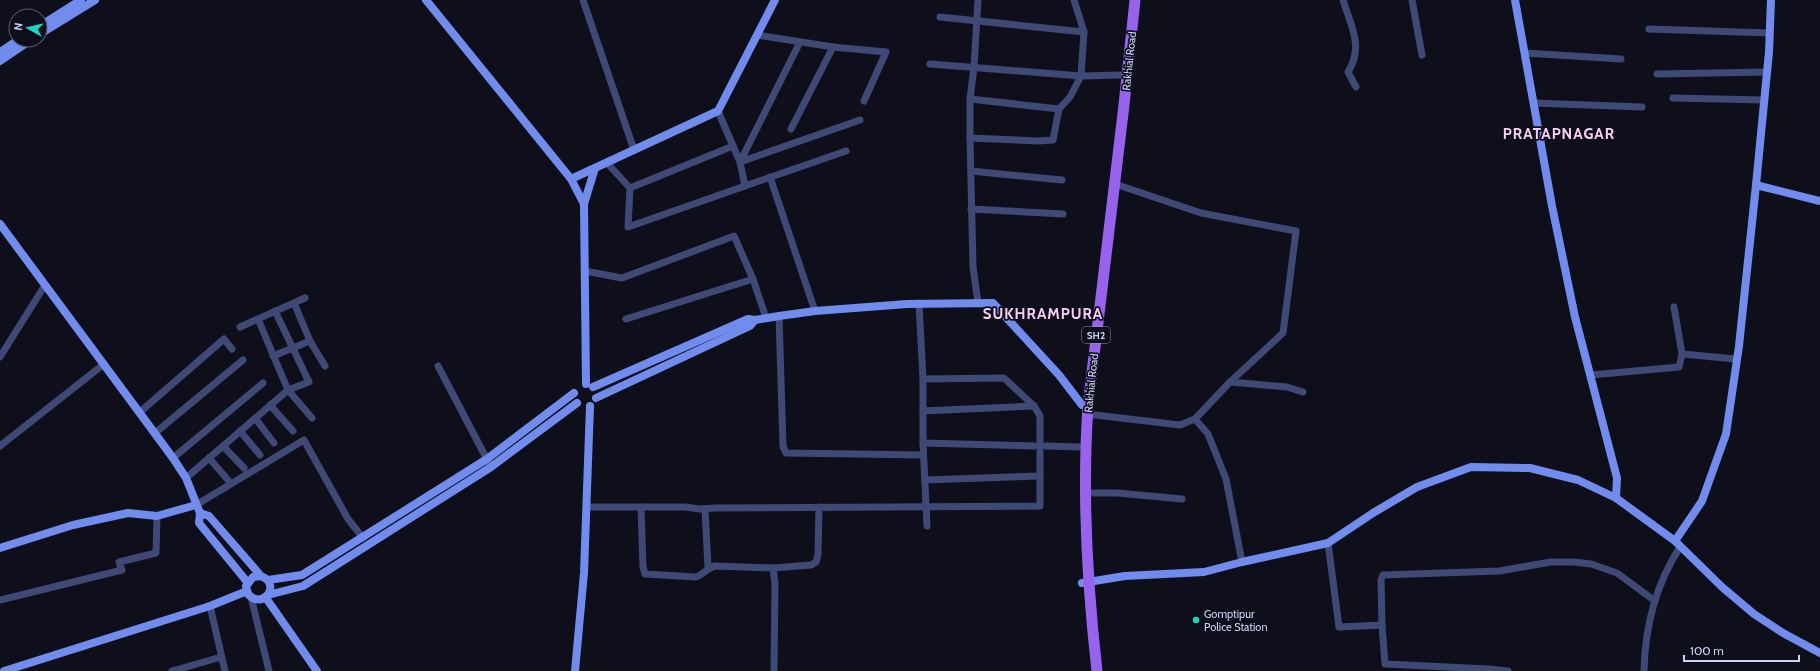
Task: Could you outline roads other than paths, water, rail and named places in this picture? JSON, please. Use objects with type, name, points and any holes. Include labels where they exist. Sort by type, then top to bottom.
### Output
[{"type":"main road","name":"Rakhial Road","points":[[1097,671],[1085,583],[1085,408],[1129,0]]},
{"type":"main road","name":"Rakhial Road","points":[[1091,671],[1085,583],[1079,447],[1115,184],[1135,0]]},
{"type":"street","points":[[48,21],[81,0]]},
{"type":"street","points":[[48,29],[94,0]]},
{"type":"street","points":[[426,0],[571,179],[584,204]]},
{"type":"street","points":[[583,0],[634,150]]},
{"type":"street","points":[[571,179],[718,112],[775,0]]},
{"type":"street","points":[[978,0],[974,67],[970,99],[973,267],[978,303]]},
{"type":"street","points":[[970,138],[1051,141],[1055,135],[1059,109],[1070,97],[1081,76],[1084,32],[1074,0]]},
{"type":"street","points":[[1343,0],[1357,46],[1354,63],[1348,72],[1356,87]]},
{"type":"street","points":[[1412,0],[1422,55]]},
{"type":"street","points":[[1515,0],[1552,206],[1575,317],[1617,478],[1616,498]]},
{"type":"street","points":[[1644,671],[1646,635],[1654,601],[1677,544],[1702,501],[1726,434],[1735,359],[1739,346],[1756,185],[1767,72],[1771,0]]},
{"type":"street","points":[[940,17],[1084,32]]},
{"type":"street","points":[[1649,29],[1770,32]]},
{"type":"street","points":[[757,35],[833,47],[886,52],[864,101]]},
{"type":"street","points":[[740,162],[800,42]]},
{"type":"street","points":[[790,129],[833,47]]},
{"type":"street","points":[[0,61],[19,48]]},
{"type":"street","points":[[1525,53],[1621,59]]},
{"type":"street","points":[[930,64],[1081,76],[1121,75]]},
{"type":"street","points":[[1657,74],[1767,72]]},
{"type":"street","points":[[1673,98],[1764,100]]},
{"type":"street","points":[[970,99],[1059,109]]},
{"type":"street","points":[[1534,103],[1642,107]]},
{"type":"street","points":[[718,112],[740,162],[745,186]]},
{"type":"street","points":[[740,162],[860,120]]},
{"type":"street","points":[[630,188],[733,146]]},
{"type":"street","points":[[607,163],[630,188],[628,227],[846,151]]},
{"type":"street","points":[[595,168],[584,204],[585,271],[590,386],[595,390],[596,398]]},
{"type":"street","points":[[971,171],[1062,180]]},
{"type":"street","points":[[770,177],[815,311]]},
{"type":"street","points":[[269,671],[248,590],[253,577],[264,578],[302,575],[489,463],[574,393],[579,386],[590,386],[748,319],[756,320],[815,311],[919,304],[993,303],[1059,375],[1085,408],[1180,425],[1195,419],[1230,382],[1283,333],[1296,231],[1201,213],[1115,184]]},
{"type":"street","points":[[1756,185],[1820,201]]},
{"type":"street","points":[[971,208],[1063,214]]},
{"type":"street","points":[[0,224],[173,458],[186,478],[200,514],[199,523],[248,590],[258,600],[303,586],[577,403]]},
{"type":"street","points":[[585,271],[622,278],[734,236],[754,279],[766,318]]},
{"type":"street","points":[[626,319],[754,279]]},
{"type":"street","points":[[0,357],[45,284]]},
{"type":"street","points":[[240,327],[305,298]]},
{"type":"street","points":[[294,303],[310,341],[325,366]]},
{"type":"street","points":[[919,304],[923,379],[923,455],[926,526]]},
{"type":"street","points":[[1591,376],[1679,368],[1682,354],[1674,307]]},
{"type":"street","points":[[186,478],[288,390],[309,382],[275,311]]},
{"type":"street","points":[[779,316],[783,446],[786,453],[923,455]]},
{"type":"street","points":[[258,319],[288,390],[312,418]]},
{"type":"street","points":[[575,671],[584,573],[590,406],[596,398],[750,326],[756,320]]},
{"type":"street","points":[[140,412],[224,338],[232,349]]},
{"type":"street","points":[[273,356],[310,341]]},
{"type":"street","points":[[1682,354],[1735,359]]},
{"type":"street","points":[[155,433],[243,360]]},
{"type":"street","points":[[0,446],[104,364]]},
{"type":"street","points":[[438,366],[489,463]]},
{"type":"street","points":[[587,507],[705,509],[1040,506],[1040,416],[1034,406],[1004,378],[923,379]]},
{"type":"street","points":[[1230,382],[1287,387],[1303,392]]},
{"type":"street","points":[[173,458],[263,383]]},
{"type":"street","points":[[574,393],[577,403],[583,406],[590,406]]},
{"type":"street","points":[[270,405],[293,431]]},
{"type":"street","points":[[923,411],[1034,406]]},
{"type":"street","points":[[255,418],[274,443]]},
{"type":"street","points":[[1195,419],[1208,434],[1226,479],[1242,562]]},
{"type":"street","points":[[240,431],[260,455]]},
{"type":"street","points":[[0,548],[73,525],[128,514],[157,516],[196,505],[304,440],[348,519],[363,538]]},
{"type":"street","points":[[923,442],[1034,446]]},
{"type":"street","points":[[223,446],[244,468]]},
{"type":"street","points":[[1046,446],[1079,447]]},
{"type":"street","points":[[209,458],[228,480]]},
{"type":"street","points":[[1085,583],[1125,576],[1204,572],[1328,543],[1373,513],[1417,487],[1470,467],[1530,468],[1578,480],[1616,498],[1677,544],[1722,587],[1754,614],[1783,633],[1820,653]]},
{"type":"street","points":[[924,480],[1040,476]]},
{"type":"street","points":[[1085,493],[1118,493],[1182,499]]},
{"type":"street","points":[[641,507],[643,567],[645,574],[696,577],[701,576],[708,568],[715,566],[773,568],[811,565],[816,562],[818,555],[819,507]]},
{"type":"street","points":[[705,509],[708,568]]},
{"type":"street","points":[[200,514],[209,516],[264,578],[270,587],[267,596]]},
{"type":"street","points":[[0,600],[122,570],[119,562],[156,553],[157,516]]},
{"type":"street","points":[[1328,543],[1339,627],[1382,625]]},
{"type":"street","points":[[1508,671],[1488,668],[1385,668],[1381,580],[1383,575],[1499,571],[1551,562],[1574,562],[1591,564],[1617,573],[1654,601]]},
{"type":"street","points":[[773,568],[775,578],[774,671]]},
{"type":"street","points":[[4,671],[210,606],[248,590]]},
{"type":"street","points":[[267,596],[317,671]]},
{"type":"street","points":[[210,606],[225,671]]},
{"type":"street","points":[[172,671],[222,657]]},
{"type":"place","name":"Gomptipur Police Station","points":[[1196,620]]},
{"type":"district","name":"PRATAPNAGAR","points":[[1559,134]]},
{"type":"district","name":"SUKHRAMPURA","points":[[1043,314]]}]
